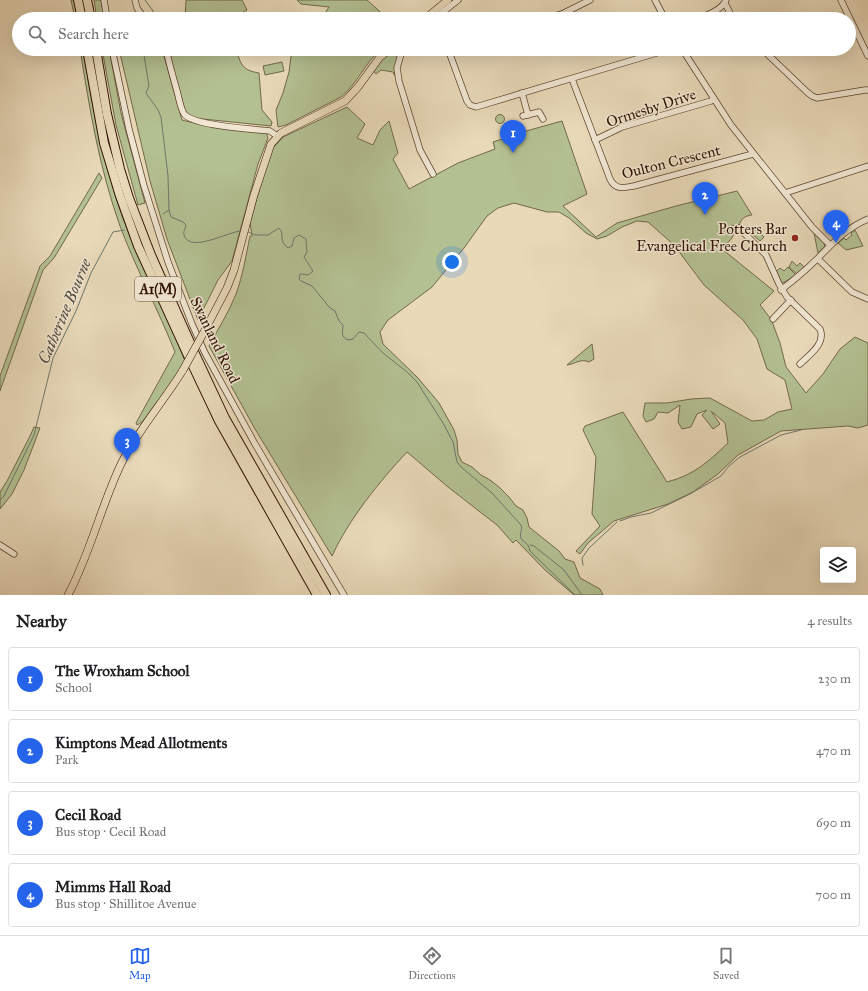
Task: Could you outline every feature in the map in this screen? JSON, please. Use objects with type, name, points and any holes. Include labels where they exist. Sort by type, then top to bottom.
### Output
[{"type":"highway","points":[[78,0],[81,12]]},
{"type":"highway","points":[[87,0],[90,12]]},
{"type":"highway","name":"A1(M)","points":[[88,56],[106,150],[120,196],[138,246],[217,416],[317,595]]},
{"type":"highway","name":"A1(M)","points":[[97,56],[107,114],[120,169],[140,227],[164,287],[225,418],[326,595]]},
{"type":"main road","points":[[437,12],[448,0]]},
{"type":"main road","points":[[68,595],[79,573],[109,492],[123,461],[138,434],[173,387],[227,288],[234,270],[267,153],[271,144],[277,137],[345,102],[358,88],[381,56]]},
{"type":"street","points":[[104,0],[106,12]]},
{"type":"street","points":[[135,0],[140,12]]},
{"type":"street","points":[[440,12],[458,0]]},
{"type":"street","points":[[566,12],[590,0]]},
{"type":"street","points":[[655,0],[661,12]]},
{"type":"street","points":[[841,0],[846,11]]},
{"type":"street","points":[[713,12],[726,1],[730,12]]},
{"type":"street","points":[[856,34],[868,56]]},
{"type":"street","name":"Swanland Road","points":[[113,56],[129,129],[144,186],[168,262],[192,324],[205,353],[255,444],[344,595]]},
{"type":"street","points":[[168,56],[180,103],[184,114],[189,119],[217,125],[270,131],[277,137]]},
{"type":"street","points":[[400,56],[397,68],[399,81],[420,150],[433,174]]},
{"type":"street","points":[[451,56],[466,99],[470,105],[478,107],[647,56]]},
{"type":"street","points":[[686,56],[731,125],[753,154],[812,226],[830,245]]},
{"type":"street","points":[[769,56],[814,97],[829,96],[867,89]]},
{"type":"street","name":"Oulton Crescent","points":[[572,79],[611,182],[615,186],[622,188],[753,154]]},
{"type":"street","points":[[522,93],[526,116],[539,112],[542,119]]},
{"type":"street","name":"Ormesby Drive","points":[[595,140],[622,127],[714,99]]},
{"type":"street","points":[[785,193],[868,166]]},
{"type":"street","points":[[782,290],[798,277],[847,230],[868,220]]},
{"type":"street","points":[[739,228],[766,255],[782,290],[790,300],[819,327],[822,334],[820,343],[800,364]]},
{"type":"street","points":[[818,258],[852,292],[868,299]]},
{"type":"street","points":[[773,319],[790,300]]},
{"type":"street","points":[[1,546],[14,554]]},
{"type":"green space","points":[[71,0],[74,0],[77,12],[74,12]]},
{"type":"green space","points":[[94,0],[101,0],[103,12],[96,12]]},
{"type":"green space","points":[[186,0],[242,0],[247,10],[243,12],[185,12]]},
{"type":"green space","points":[[297,0],[367,0],[380,12],[326,12],[329,7],[301,4]]},
{"type":"green space","points":[[81,56],[84,56],[90,92],[104,155],[123,218],[185,361],[156,406],[137,425],[136,423],[175,352],[120,226],[106,182]]},
{"type":"green space","points":[[103,56],[110,56],[121,113],[145,203],[138,205],[116,125]]},
{"type":"green space","points":[[121,56],[164,56],[182,120],[198,124],[266,132],[268,138],[258,164],[232,261],[218,280],[198,320],[167,239],[150,181]]},
{"type":"green space","points":[[169,56],[238,56],[243,66],[253,72],[259,73],[262,110],[272,122],[271,126],[193,118],[187,115]]},
{"type":"green space","points":[[291,56],[374,56],[352,86],[341,97],[286,125],[278,127],[276,110],[289,72]]},
{"type":"green space","points":[[386,56],[399,56],[395,76],[393,72],[381,70],[376,74],[373,70]]},
{"type":"green space","points":[[282,62],[284,71],[265,75],[263,66]]},
{"type":"green space","points":[[347,107],[365,124],[357,138],[373,145],[380,130],[389,121],[398,153],[393,159],[409,189],[458,163],[495,149],[493,142],[505,138],[502,129],[509,127],[515,143],[521,141],[519,133],[562,121],[587,194],[563,206],[596,237],[617,223],[676,206],[737,191],[752,215],[743,218],[737,228],[733,225],[728,227],[735,230],[732,238],[722,249],[774,291],[760,305],[771,319],[780,343],[786,367],[806,393],[823,374],[840,349],[855,337],[868,343],[868,425],[858,428],[848,426],[781,431],[738,455],[718,474],[693,492],[668,504],[614,521],[588,543],[580,554],[576,551],[600,526],[592,514],[596,457],[583,430],[585,426],[623,412],[667,482],[693,472],[728,443],[725,423],[711,411],[720,424],[713,429],[702,415],[707,410],[697,414],[691,427],[682,429],[678,422],[680,405],[668,413],[658,412],[654,419],[646,422],[643,416],[645,403],[667,403],[691,399],[710,398],[752,421],[764,420],[778,412],[792,409],[785,380],[767,369],[757,339],[743,320],[704,285],[674,245],[648,222],[637,221],[622,227],[607,236],[597,239],[586,233],[569,218],[559,212],[547,212],[514,203],[498,208],[487,216],[464,248],[432,287],[388,320],[380,332],[383,344],[418,378],[439,403],[454,430],[457,440],[458,454],[462,462],[472,467],[499,487],[516,506],[523,510],[529,527],[559,551],[565,559],[574,562],[580,578],[600,589],[603,595],[574,595],[545,570],[516,540],[513,543],[497,525],[448,487],[407,452],[365,501],[347,528],[332,556],[255,429],[209,346],[236,294],[250,236],[252,236],[250,223],[270,151],[283,137]]},
{"type":"green space","points":[[498,115],[502,115],[504,119],[502,123],[498,123],[496,121],[496,117]]},
{"type":"green space","points":[[99,173],[102,178],[54,258],[43,270],[0,391],[0,376],[40,266],[50,256]]},
{"type":"green space","points":[[755,228],[764,237],[760,241],[751,233]]},
{"type":"green space","points":[[855,230],[863,246],[846,250],[838,243],[844,238],[846,240]]},
{"type":"green space","points":[[814,233],[825,246],[818,253]]},
{"type":"green space","points":[[792,261],[797,266],[800,263],[804,267],[797,274],[789,267]]},
{"type":"green space","points":[[788,267],[796,275],[783,283],[780,282],[776,272],[780,268],[784,271]]},
{"type":"green space","points":[[592,344],[594,359],[589,362],[581,361],[567,365]]},
{"type":"green space","points":[[34,427],[40,428],[24,470],[12,494],[0,509],[0,492]]},
{"type":"waterway","points":[[145,0],[153,12]]},
{"type":"waterway","points":[[144,56],[149,86],[146,93],[161,117],[168,176],[169,210],[171,217],[183,222],[186,225],[184,235],[188,240],[194,242],[202,242],[241,231]]},
{"type":"waterway","name":"Catherine Bourne","points":[[163,214],[169,210]]},
{"type":"waterway","points":[[248,232],[255,235],[268,235],[279,228],[282,233],[283,243],[288,248],[292,246],[294,238],[299,235],[306,239],[307,252],[304,257],[313,271],[308,275],[300,274],[299,279],[312,286],[330,308],[335,311],[339,321],[343,325],[342,334],[345,339],[353,339],[359,332],[364,333],[383,353],[417,382],[443,423],[453,442],[457,462],[492,493],[521,525],[521,538],[527,544],[530,551],[575,595]]},
{"type":"waterway","name":"Catherine Bourne","points":[[0,500],[4,496],[34,435],[53,358],[76,311],[91,273],[113,232],[124,230]]},
{"type":"waterway","points":[[620,521],[651,513],[690,494],[721,476],[729,466],[740,457],[781,435],[801,430]]},
{"type":"waterway","points":[[583,565],[582,558],[589,548],[617,522]]},
{"type":"waterway","points":[[530,545],[534,546],[564,570],[582,595]]},
{"type":"place","name":"The Wroxham School","points":[[513,153]]},
{"type":"place","name":"Kimptons Mead Allotments","points":[[705,215]]},
{"type":"place","name":"Potters Bar Evangelical Free Church","points":[[795,238]]},
{"type":"place","name":"Mimms Hall Road","points":[[836,243]]},
{"type":"place","name":"Cecil Road","points":[[127,461]]}]
